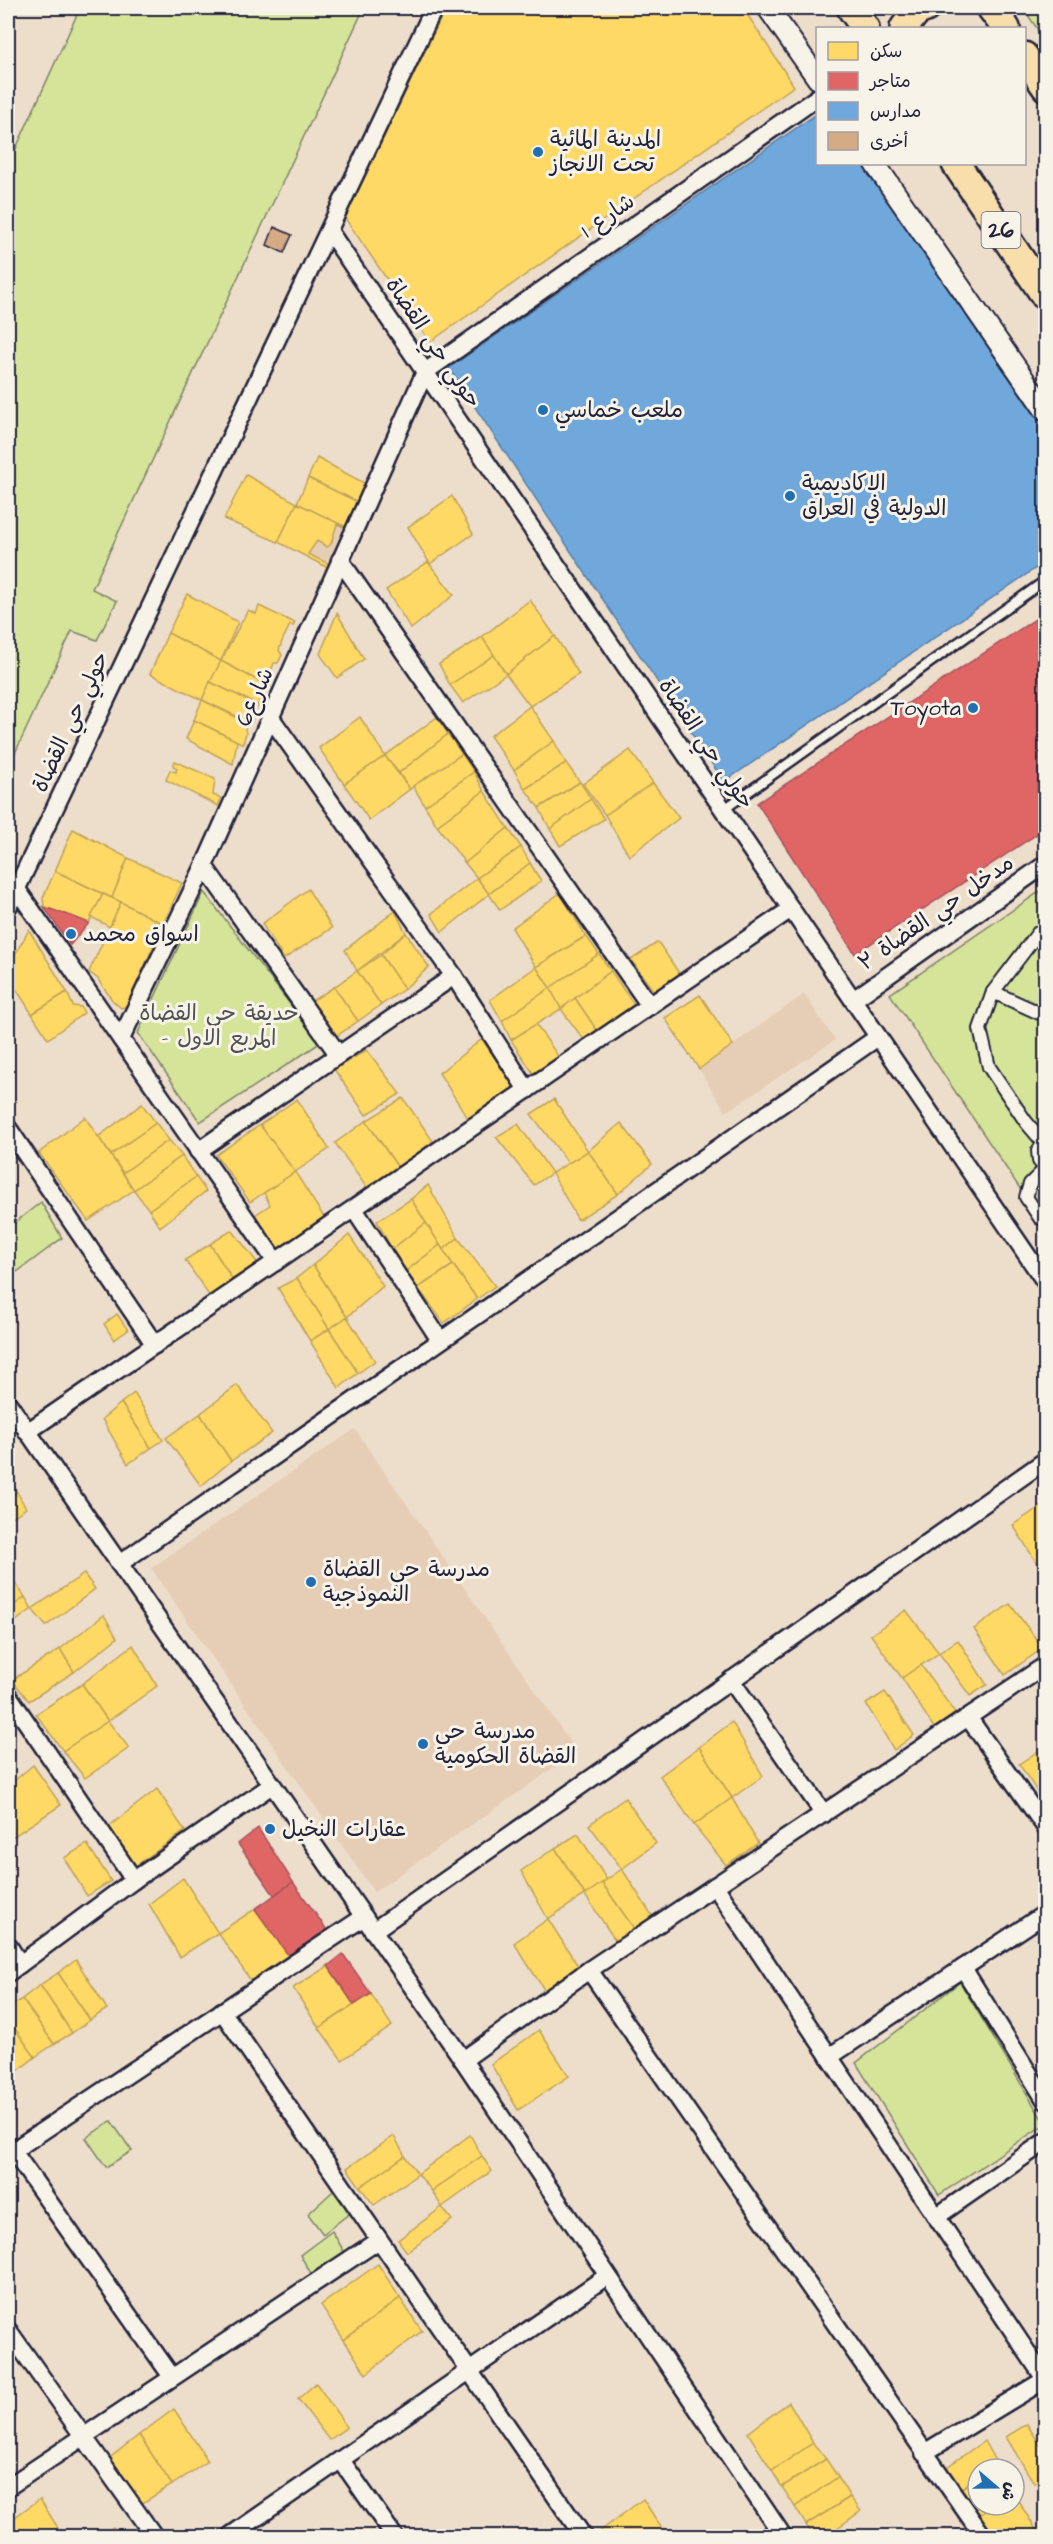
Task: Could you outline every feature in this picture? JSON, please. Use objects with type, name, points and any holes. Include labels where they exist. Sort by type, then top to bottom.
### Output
[{"type":"highway","points":[[851,8],[864,27]]},
{"type":"highway","points":[[905,27],[916,12],[926,8]]},
{"type":"highway","points":[[991,8],[1005,27]]},
{"type":"highway","points":[[1026,59],[1046,87]]},
{"type":"highway","name":"26","points":[[957,165],[1046,297]]},
{"type":"street","name":"حولي حي القضاة","points":[[8,907],[434,8]]},
{"type":"street","points":[[768,8],[816,77]]},
{"type":"street","name":"شارع 1","points":[[425,372],[816,98]]},
{"type":"street","points":[[876,165],[1046,411]]},
{"type":"street","name":"حولي حي القضاة","points":[[329,231],[1046,1283]]},
{"type":"street","name":"شارع6","points":[[121,1039],[204,866],[425,372]]},
{"type":"street","points":[[340,560],[650,1006]]},
{"type":"street","points":[[271,718],[454,975],[527,1090]]},
{"type":"street","name":"مدخل حي القضاة ٣","points":[[853,1000],[1046,864]]},
{"type":"street","points":[[204,866],[339,1054]]},
{"type":"street","points":[[16,888],[276,1262]]},
{"type":"street","points":[[27,1432],[791,909]]},
{"type":"street","points":[[1046,930],[1038,933],[993,992],[981,1029],[989,1067],[1026,1122],[1044,1141],[1038,1151],[1039,1161],[1045,1169],[1030,1184],[1026,1197],[1040,1218],[1046,1220]]},
{"type":"street","points":[[198,1151],[454,975]]},
{"type":"street","points":[[993,992],[1046,1016]]},
{"type":"street","points":[[119,1563],[878,1037]]},
{"type":"street","points":[[8,1128],[155,1345]]},
{"type":"street","points":[[354,1209],[440,1340]]},
{"type":"street","points":[[8,1403],[463,2060],[783,2536]]},
{"type":"street","points":[[172,2377],[10,2152],[222,2011],[368,1924],[731,1680],[1046,1460]]},
{"type":"street","points":[[463,2060],[589,1970],[1046,1665]]},
{"type":"street","points":[[731,1680],[824,1814]]},
{"type":"street","points":[[8,1695],[134,1880]]},
{"type":"street","points":[[968,1717],[1046,1828]]},
{"type":"street","points":[[8,1945],[14,1968],[134,1880],[272,1785]]},
{"type":"street","points":[[715,1886],[1045,2379],[924,2453]]},
{"type":"street","points":[[829,2057],[1046,1912]]},
{"type":"street","points":[[963,1968],[1046,2101]]},
{"type":"street","points":[[589,1970],[982,2536]]},
{"type":"street","points":[[222,2011],[583,2536]]},
{"type":"street","points":[[936,2217],[1046,2140]]},
{"type":"street","points":[[8,2487],[379,2240]]},
{"type":"street","points":[[230,2536],[607,2276]]},
{"type":"street","points":[[8,2330],[154,2536]]},
{"type":"street","points":[[341,2460],[394,2536]]},
{"type":"lane","points":[[723,810],[1046,580]]},
{"type":"shaded area","points":[[337,524],[349,530],[333,565],[308,554],[317,541],[327,547],[330,544]]},
{"type":"shaded area","points":[[804,994],[835,1040],[726,1112],[699,1069]]},
{"type":"shaded area","points":[[355,1429],[577,1752],[374,1892],[151,1568]]},
{"type":"green space","points":[[80,8],[364,8],[92,589],[117,601],[97,640],[72,631],[8,768],[8,166]]},
{"type":"green space","points":[[1023,8],[1045,8],[1045,40]]},
{"type":"green space","points":[[1045,888],[1045,1226],[890,994]]},
{"type":"green space","name":"حديقة حي القضاة - المربع الاول","points":[[204,892],[320,1043],[200,1122],[138,1033]]},
{"type":"green space","points":[[41,1202],[62,1238],[17,1272],[8,1258],[8,1228]]},
{"type":"green space","points":[[960,1982],[1045,2124],[939,2195],[856,2063]]},
{"type":"green space","points":[[111,2121],[132,2151],[106,2167],[86,2138]]},
{"type":"green space","points":[[333,2191],[350,2213],[323,2234],[308,2214]]},
{"type":"green space","points":[[332,2231],[345,2253],[313,2277],[300,2255]]},
{"type":"building: سكن","name":"المدينة المائية تحت الانجاز","points":[[446,8],[743,8],[794,86],[430,342],[345,218]]},
{"type":"building: سكن","points":[[317,458],[368,485],[360,503],[308,478]]},
{"type":"building: سكن","points":[[246,475],[297,503],[278,542],[224,519]]},
{"type":"building: سكن","points":[[308,478],[360,503],[349,530],[297,503]]},
{"type":"building: سكن","points":[[452,496],[473,534],[430,564],[408,527]]},
{"type":"building: سكن","points":[[297,503],[348,528],[337,524],[331,544],[327,547],[317,541],[308,554],[331,565],[332,570],[278,542]]},
{"type":"building: سكن","points":[[428,562],[454,595],[411,629],[386,590]]},
{"type":"building: سكن","points":[[187,594],[238,622],[221,661],[168,633]]},
{"type":"building: سكن","points":[[530,600],[555,636],[506,674],[482,637]]},
{"type":"building: سكن","points":[[259,606],[295,623],[293,626],[290,625],[283,639],[279,650],[282,655],[278,663],[274,663],[270,674],[270,687],[221,661],[248,610],[256,614]]},
{"type":"building: سكن","points":[[337,613],[364,659],[337,678],[320,654]]},
{"type":"building: سكن","points":[[168,633],[221,661],[202,700],[150,674]]},
{"type":"building: سكن","points":[[555,636],[579,674],[530,706],[506,674]]},
{"type":"building: سكن","points":[[482,637],[494,655],[450,685],[439,664]]},
{"type":"building: سكن","points":[[494,655],[506,674],[463,703],[450,685]]},
{"type":"building: سكن","points":[[221,661],[266,685],[258,705],[210,682]]},
{"type":"building: سكن","points":[[210,682],[258,705],[251,723],[202,700]]},
{"type":"building: سكن","points":[[202,700],[246,722],[243,744],[194,720]]},
{"type":"building: سكن","points":[[530,706],[554,741],[514,770],[490,736]]},
{"type":"building: سكن","points":[[360,717],[385,756],[344,784],[319,748]]},
{"type":"building: سكن","points":[[437,717],[448,734],[399,773],[385,756]]},
{"type":"building: سكن","points":[[194,720],[237,741],[233,764],[186,739]]},
{"type":"building: سكن","points":[[448,734],[462,754],[410,789],[399,773]]},
{"type":"building: سكن","points":[[554,741],[566,763],[525,789],[514,770]]},
{"type":"building: سكن","points":[[630,750],[653,783],[605,815],[583,784]]},
{"type":"building: سكن","points":[[462,754],[474,772],[425,806],[413,786]]},
{"type":"building: سكن","points":[[385,756],[410,789],[369,820],[344,784]]},
{"type":"building: سكن","points":[[175,761],[215,779],[213,795],[221,798],[218,806],[166,780],[170,770],[176,772],[177,768],[173,766]]},
{"type":"building: سكن","points":[[566,763],[580,782],[539,808],[525,789]]},
{"type":"building: سكن","points":[[474,772],[484,791],[437,826],[425,806]]},
{"type":"building: سكن","points":[[580,782],[591,799],[550,829],[539,808]]},
{"type":"building: سكن","points":[[653,783],[679,818],[629,856],[605,815]]},
{"type":"building: سكن","points":[[484,791],[508,828],[465,863],[437,826]]},
{"type":"building: سكن","points":[[591,799],[604,819],[560,846],[550,829]]},
{"type":"building: سكن","points":[[508,828],[521,847],[477,878],[465,863]]},
{"type":"building: سكن","points":[[73,829],[128,858],[112,898],[55,871]]},
{"type":"building: سكن","points":[[521,847],[530,863],[489,894],[477,878]]},
{"type":"building: سكن","points":[[128,858],[182,883],[163,924],[112,898]]},
{"type":"building: سكن","points":[[530,863],[541,881],[500,910],[489,894]]},
{"type":"building: سكن","points":[[55,871],[103,894],[89,923],[44,907],[43,898]]},
{"type":"building: سكن","points":[[477,878],[489,894],[442,932],[431,914]]},
{"type":"building: سكن","points":[[308,889],[332,928],[284,959],[262,924]]},
{"type":"building: سكن","points":[[560,893],[586,936],[536,967],[512,928]]},
{"type":"building: سكن","points":[[103,894],[121,902],[110,927],[91,917]]},
{"type":"building: سكن","points":[[121,902],[163,924],[127,1006],[121,1008],[112,1000],[98,979],[89,972]]},
{"type":"building: سكن","points":[[395,911],[406,933],[357,971],[345,950]]},
{"type":"building: سكن","points":[[29,930],[67,992],[32,1014],[8,976],[8,967]]},
{"type":"building: سكن","points":[[406,933],[429,967],[404,989],[381,955]]},
{"type":"building: سكن","points":[[586,936],[599,954],[550,988],[536,967]]},
{"type":"building: سكن","points":[[658,942],[681,976],[655,993],[631,960]]},
{"type":"building: سكن","points":[[599,954],[611,971],[561,1009],[550,988]]},
{"type":"building: سكن","points":[[381,955],[404,989],[381,1005],[357,971]]},
{"type":"building: سكن","points":[[536,967],[550,988],[502,1021],[490,1000]]},
{"type":"building: سكن","points":[[357,971],[381,1005],[358,1021],[334,987]]},
{"type":"building: سكن","points":[[611,971],[636,1008],[600,1035],[575,998]]},
{"type":"building: سكن","points":[[334,987],[358,1021],[334,1038],[310,1002]]},
{"type":"building: سكن","points":[[550,988],[561,1009],[511,1040],[502,1021]]},
{"type":"building: سكن","points":[[67,992],[73,1006],[81,1007],[84,1013],[48,1039],[32,1014]]},
{"type":"building: سكن","points":[[700,995],[733,1045],[699,1069],[665,1018]]},
{"type":"building: سكن","points":[[575,998],[600,1035],[587,1044],[561,1009]]},
{"type":"building: سكن","points":[[536,1024],[560,1059],[535,1076],[511,1040]]},
{"type":"building: سكن","points":[[482,1039],[516,1089],[471,1123],[439,1073]]},
{"type":"building: سكن","points":[[367,1050],[400,1094],[366,1115],[334,1069]]},
{"type":"building: سكن","points":[[403,1098],[433,1141],[399,1169],[366,1121]]},
{"type":"building: سكن","points":[[297,1099],[329,1149],[295,1172],[260,1125]]},
{"type":"building: سكن","points":[[554,1099],[588,1151],[569,1164],[531,1114]]},
{"type":"building: سكن","points":[[142,1104],[156,1123],[111,1155],[98,1137]]},
{"type":"building: سكن","points":[[85,1117],[134,1190],[88,1221],[39,1153]]},
{"type":"building: سكن","points":[[366,1121],[399,1169],[369,1191],[335,1143]]},
{"type":"building: سكن","points":[[156,1123],[169,1140],[123,1173],[111,1155]]},
{"type":"building: سكن","points":[[621,1123],[652,1164],[618,1194],[588,1151]]},
{"type":"building: سكن","points":[[518,1124],[552,1173],[534,1185],[496,1137]]},
{"type":"building: سكن","points":[[260,1125],[295,1172],[250,1202],[216,1155]]},
{"type":"building: سكن","points":[[169,1140],[182,1156],[134,1190],[123,1173]]},
{"type":"building: سكن","points":[[588,1151],[618,1194],[578,1220],[552,1173]]},
{"type":"building: سكن","points":[[182,1156],[196,1177],[149,1210],[134,1190]]},
{"type":"building: سكن","points":[[295,1172],[329,1225],[281,1254],[255,1215],[270,1205],[264,1193]]},
{"type":"building: سكن","points":[[196,1177],[206,1191],[160,1227],[149,1210]]},
{"type":"building: سكن","points":[[428,1185],[458,1238],[443,1250],[411,1199]]},
{"type":"building: سكن","points":[[411,1199],[426,1223],[392,1249],[377,1221]]},
{"type":"building: سكن","points":[[426,1223],[440,1245],[406,1271],[392,1249]]},
{"type":"building: سكن","points":[[232,1230],[260,1266],[234,1282],[210,1244]]},
{"type":"building: سكن","points":[[349,1235],[383,1286],[347,1317],[313,1265]]},
{"type":"building: سكن","points":[[458,1238],[495,1286],[477,1299],[443,1250]]},
{"type":"building: سكن","points":[[210,1244],[234,1282],[212,1300],[185,1260]]},
{"type":"building: سكن","points":[[440,1245],[453,1265],[418,1288],[406,1271]]},
{"type":"building: سكن","points":[[313,1265],[347,1317],[329,1329],[297,1278]]},
{"type":"building: سكن","points":[[453,1265],[477,1299],[444,1323],[418,1288]]},
{"type":"building: سكن","points":[[297,1278],[329,1329],[310,1341],[278,1288]]},
{"type":"building: سكن","points":[[117,1314],[128,1330],[114,1340],[104,1324]]},
{"type":"building: سكن","points":[[347,1317],[375,1361],[358,1373],[329,1329]]},
{"type":"building: سكن","points":[[329,1329],[358,1373],[339,1388],[310,1341]]},
{"type":"building: سكن","points":[[237,1385],[272,1433],[231,1461],[200,1414]]},
{"type":"building: سكن","points":[[134,1393],[163,1440],[151,1448],[121,1403]]},
{"type":"building: سكن","points":[[121,1403],[151,1448],[128,1464],[102,1419]]},
{"type":"building: سكن","points":[[200,1414],[231,1461],[201,1486],[166,1438]]},
{"type":"building: سكن","points":[[8,1477],[17,1492],[8,1498]]},
{"type":"building: سكن","points":[[17,1492],[26,1508],[8,1520],[8,1498]]},
{"type":"building: سكن","points":[[1046,1503],[1046,1578],[1013,1525]]},
{"type":"building: سكن","points":[[84,1574],[95,1589],[46,1626],[32,1609]]},
{"type":"building: سكن","points":[[8,1575],[25,1597],[8,1610]]},
{"type":"building: سكن","points":[[25,1597],[32,1609],[8,1627],[8,1610]]},
{"type":"building: سكن","points":[[1010,1604],[1043,1648],[1005,1675],[974,1629]]},
{"type":"building: سكن","points":[[906,1610],[939,1653],[902,1678],[871,1635]]},
{"type":"building: سكن","points":[[104,1615],[117,1638],[74,1672],[60,1649]]},
{"type":"building: سكن","points":[[958,1640],[987,1685],[970,1696],[939,1653]]},
{"type":"building: سكن","points":[[133,1645],[157,1686],[108,1721],[82,1684]]},
{"type":"building: سكن","points":[[60,1649],[74,1672],[29,1701],[12,1680]]},
{"type":"building: سكن","points":[[921,1665],[955,1713],[934,1728],[902,1678]]},
{"type":"building: سكن","points":[[82,1684],[108,1721],[63,1751],[36,1714]]},
{"type":"building: سكن","points":[[885,1692],[914,1735],[894,1750],[866,1704]]},
{"type":"building: سكن","points":[[108,1721],[129,1748],[85,1778],[63,1751]]},
{"type":"building: سكن","points":[[732,1722],[763,1776],[732,1798],[699,1747]]},
{"type":"building: سكن","points":[[1046,1746],[1046,1805],[1019,1764]]},
{"type":"building: سكن","points":[[699,1747],[732,1798],[694,1825],[660,1776]]},
{"type":"building: سكن","points":[[33,1765],[61,1805],[11,1838],[8,1832],[8,1786]]},
{"type":"building: سكن","points":[[157,1789],[185,1831],[135,1866],[108,1827]]},
{"type":"building: سكن","points":[[625,1798],[656,1843],[622,1869],[589,1825]]},
{"type":"building: سكن","points":[[732,1798],[758,1843],[726,1865],[694,1825]]},
{"type":"building: سكن","points":[[578,1834],[607,1880],[585,1895],[555,1848]]},
{"type":"building: سكن","points":[[87,1844],[111,1881],[87,1896],[64,1858]]},
{"type":"building: سكن","points":[[555,1848],[585,1895],[548,1919],[521,1871]]},
{"type":"building: سكن","points":[[622,1869],[653,1917],[635,1930],[602,1883]]},
{"type":"building: سكن","points":[[183,1878],[218,1933],[180,1957],[149,1904]]},
{"type":"building: سكن","points":[[602,1883],[635,1930],[617,1943],[585,1895]]},
{"type":"building: سكن","points":[[255,1909],[288,1955],[251,1981],[218,1933]]},
{"type":"building: سكن","points":[[548,1919],[580,1969],[545,1991],[514,1943]]},
{"type":"building: سكن","points":[[76,1960],[107,2009],[90,2020],[58,1973]]},
{"type":"building: سكن","points":[[328,1966],[354,2005],[319,2028],[293,1988]]},
{"type":"building: سكن","points":[[58,1973],[90,2020],[72,2033],[40,1985]]},
{"type":"building: سكن","points":[[40,1985],[72,2033],[54,2044],[22,1999]]},
{"type":"building: سكن","points":[[371,1994],[392,2026],[342,2060],[319,2028]]},
{"type":"building: سكن","points":[[22,1999],[54,2044],[35,2057],[8,2019],[8,2009]]},
{"type":"building: سكن","points":[[8,2019],[35,2057],[8,2079]]},
{"type":"building: سكن","points":[[539,2030],[569,2076],[518,2110],[491,2064]]},
{"type":"building: سكن","points":[[470,2135],[482,2156],[432,2191],[418,2174]]},
{"type":"building: سكن","points":[[394,2136],[405,2156],[360,2187],[347,2168]]},
{"type":"building: سكن","points":[[405,2156],[418,2174],[374,2205],[360,2187]]},
{"type":"building: سكن","points":[[482,2156],[492,2171],[442,2207],[432,2191]]},
{"type":"building: سكن","points":[[442,2207],[452,2220],[407,2252],[398,2240]]},
{"type":"building: سكن","points":[[378,2264],[400,2298],[344,2340],[321,2305]]},
{"type":"building: سكن","points":[[400,2298],[422,2331],[366,2374],[344,2340]]},
{"type":"building: سكن","points":[[316,2383],[347,2427],[329,2440],[298,2399]]},
{"type":"building: سكن","points":[[789,2402],[813,2443],[772,2471],[748,2433]]},
{"type":"building: سكن","points":[[174,2409],[208,2461],[172,2485],[139,2435]]},
{"type":"building: سكن","points":[[1027,2424],[1046,2454],[1046,2476],[1034,2483],[1026,2470],[1026,2457],[1018,2457],[1006,2437]]},
{"type":"building: سكن","points":[[139,2435],[172,2485],[139,2505],[107,2460]]},
{"type":"building: سكن","points":[[984,2441],[993,2457],[966,2457],[966,2485],[960,2489],[947,2467]]},
{"type":"building: سكن","points":[[813,2443],[826,2459],[782,2487],[772,2471]]},
{"type":"building: سكن","points":[[826,2459],[838,2477],[795,2507],[782,2487]]},
{"type":"building: سكن","points":[[838,2477],[850,2497],[806,2525],[795,2507]]},
{"type":"building: سكن","points":[[966,2485],[966,2497],[960,2489]]},
{"type":"building: سكن","points":[[850,2497],[861,2511],[826,2536],[814,2536],[806,2525]]},
{"type":"building: سكن","points":[[40,2499],[63,2536],[12,2536],[8,2529],[8,2522]]},
{"type":"building: سكن","points":[[643,2499],[666,2535],[603,2536],[599,2532]]},
{"type":"building: سكن","points":[[1026,2513],[1040,2536],[993,2536],[980,2517],[1026,2517]]},
{"type":"building: سكن","points":[[113,2527],[119,2536],[99,2536]]},
{"type":"building: متاجر","name":"Toyota","points":[[1046,612],[1046,828],[855,954],[757,803]]},
{"type":"building: متاجر","name":"اسواق محمد","points":[[44,907],[74,917],[89,923],[70,945]]},
{"type":"building: متاجر","points":[[258,1828],[293,1882],[274,1895],[238,1844]]},
{"type":"building: متاجر","points":[[293,1882],[327,1930],[288,1955],[255,1909]]},
{"type":"building: متاجر","points":[[343,1954],[371,1994],[354,2005],[328,1966]]},
{"type":"building: مدارس","name":"الاكاديمية الدولية في العراق","points":[[816,114],[816,165],[864,165],[1046,432],[1046,561],[724,782],[449,368]]},
{"type":"building: أخرى","points":[[274,227],[292,235],[284,253],[267,245]]},
{"type":"place","name":"المدينة المائية تحت الانجاز","points":[[538,152]]},
{"type":"place","name":"ملعب خماسي","points":[[543,410]]},
{"type":"place","name":"الاكاديمية الدولية في العراق","points":[[790,496]]},
{"type":"place","name":"Toyota","points":[[973,708]]},
{"type":"place","name":"اسواق محمد","points":[[71,934]]},
{"type":"place","name":"مدرسة حي القضاة النموذجية","points":[[311,1582]]},
{"type":"place","name":"مدرسة حي القضاة الحكومية","points":[[423,1744]]},
{"type":"place","name":"عقارات النخيل","points":[[270,1829]]}]
